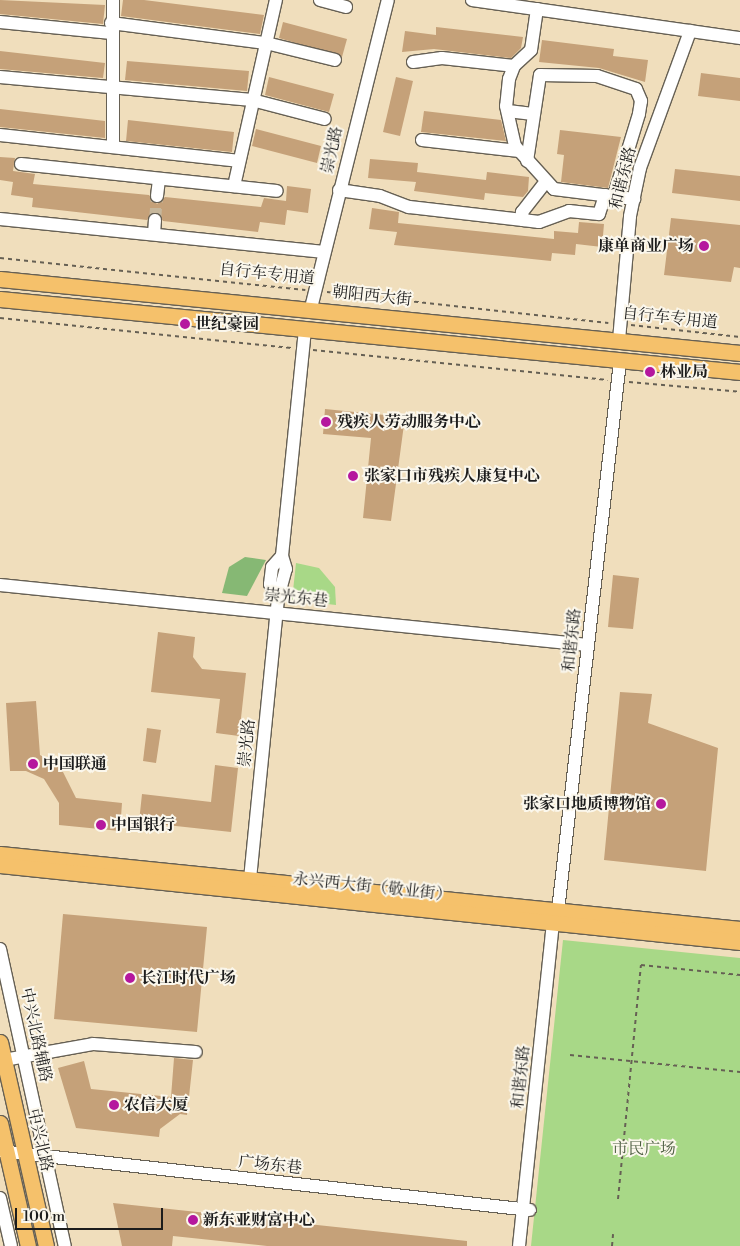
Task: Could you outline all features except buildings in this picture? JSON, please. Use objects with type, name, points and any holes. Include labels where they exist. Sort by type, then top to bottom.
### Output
[{"type":"main road","points":[[0,270],[46,283]]},
{"type":"main road","name":"朝阳西大街","points":[[0,279],[311,308],[740,353]]},
{"type":"main road","points":[[0,299],[740,372]]},
{"type":"main road","points":[[0,307],[42,303]]},
{"type":"main road","name":"永兴西大街（敬业街）","points":[[0,854],[249,885],[557,917],[740,942]]},
{"type":"main road","name":"永兴西大街（敬业街）","points":[[0,865],[249,885]]},
{"type":"main road","name":"永兴西大街（敬业街）","points":[[557,917],[740,929]]},
{"type":"main road","name":"中兴北路","points":[[0,1042],[46,1246]]},
{"type":"main road","points":[[0,1123],[3,1151],[28,1246]]},
{"type":"street","points":[[113,0],[111,28],[113,147]]},
{"type":"street","points":[[234,186],[238,161],[276,0]]},
{"type":"street","points":[[320,0],[346,7]]},
{"type":"street","name":"崇光路","points":[[311,308],[388,0]]},
{"type":"street","points":[[472,0],[740,38]]},
{"type":"street","points":[[537,9],[531,50],[514,66],[508,112],[523,156],[544,184],[554,189],[634,199]]},
{"type":"street","points":[[0,22],[111,28],[266,43],[335,60]]},
{"type":"street","name":"和谐东路","points":[[619,340],[634,199],[640,168],[690,31]]},
{"type":"street","points":[[413,62],[442,58],[514,66]]},
{"type":"street","points":[[339,190],[380,196],[409,208],[539,222],[569,211],[599,214],[609,196],[639,114],[641,101],[636,89],[597,76],[546,72],[538,79],[523,156]]},
{"type":"street","points":[[0,77],[252,100],[325,118]]},
{"type":"street","points":[[508,112],[532,114]]},
{"type":"street","points":[[0,135],[238,161]]},
{"type":"street","points":[[422,140],[523,156]]},
{"type":"street","points":[[21,164],[276,191]]},
{"type":"street","points":[[157,196],[159,178]]},
{"type":"street","points":[[523,220],[522,212],[544,184]]},
{"type":"street","points":[[0,219],[324,252]]},
{"type":"street","points":[[154,234],[155,220]]},
{"type":"street","name":"崇光路","points":[[249,885],[278,598],[285,578],[282,556],[305,330]]},
{"type":"street","name":"和谐东路","points":[[527,1246],[527,1210],[557,917],[620,360]]},
{"type":"street","name":"崇光东巷","points":[[0,584],[588,645]]},
{"type":"street","name":"中兴北路辅路","points":[[0,949],[65,1246]]},
{"type":"street","points":[[4,1060],[93,1044],[196,1052]]},
{"type":"street","name":"广场东巷","points":[[3,1151],[527,1210]]},
{"type":"street","points":[[0,1198],[11,1246]]},
{"type":"street","name":"和谐东路","points":[[519,1246],[527,1210]]},
{"type":"path","name":"自行车专用道","points":[[0,258],[740,338]]},
{"type":"path","points":[[0,318],[740,392]]},
{"type":"path","points":[[618,1199],[642,965],[740,975]]},
{"type":"path","points":[[570,1055],[740,1072]]},
{"type":"path","points":[[612,1246],[614,1234]]},
{"type":"green space","points":[[245,557],[266,560],[247,596],[222,593],[229,567]]},
{"type":"green space","points":[[296,563],[319,568],[335,587],[336,605],[292,600]]},
{"type":"green space","name":"市民广场","points":[[563,940],[740,958],[740,1246],[531,1246]]},
{"type":"tunnel","points":[[155,220],[157,196]]},
{"type":"place","name":"康单商业广场","points":[[704,246]]},
{"type":"place","name":"世纪豪园","points":[[185,324]]},
{"type":"place","name":"林业局","points":[[650,372]]},
{"type":"place","name":"残疾人劳动服务中心","points":[[326,422]]},
{"type":"place","name":"张家口市残疾人康复中心","points":[[353,476]]},
{"type":"place","name":"中国联通","points":[[33,764]]},
{"type":"place","name":"张家口地质博物馆","points":[[661,804]]},
{"type":"place","name":"中国银行","points":[[101,825]]},
{"type":"place","name":"长江时代广场","points":[[130,978]]},
{"type":"place","name":"农信大厦","points":[[114,1105]]},
{"type":"place","name":"新东亚财富中心","points":[[193,1220]]}]
